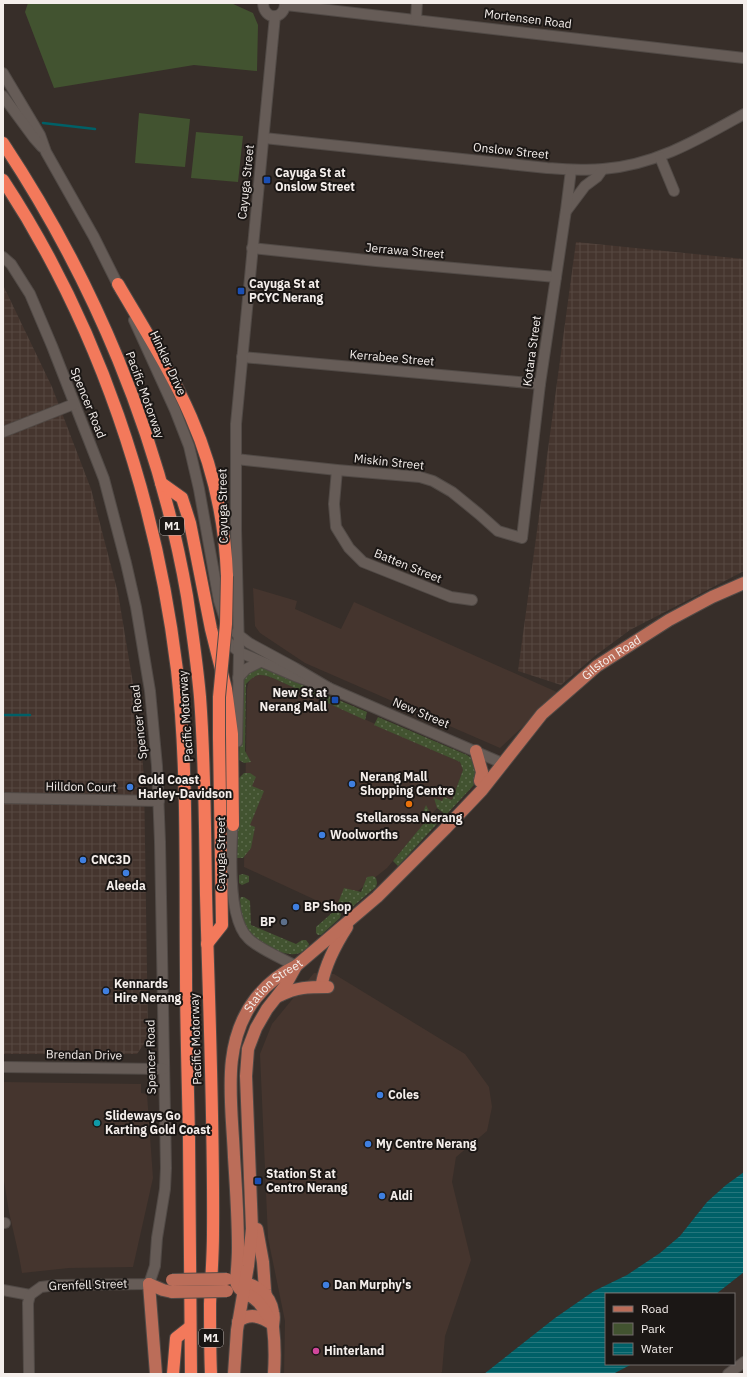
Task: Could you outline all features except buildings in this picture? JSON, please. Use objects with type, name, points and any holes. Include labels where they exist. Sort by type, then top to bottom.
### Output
[{"type":"highway","name":"Pacific Motorway","points":[[3,143],[55,226],[94,304],[137,408],[161,483],[171,522],[186,595],[200,698],[204,768],[213,1139],[213,1236],[210,1302],[211,1374]]},
{"type":"highway","name":"Pacific Motorway","points":[[3,180],[31,225],[70,299],[118,415],[139,483],[158,555],[170,621],[177,672],[184,773],[191,1374]]},
{"type":"highway","points":[[118,284],[177,389],[197,431],[212,480],[219,510],[226,554],[226,624],[219,696],[222,925],[208,944]]},
{"type":"highway","points":[[161,483],[182,498],[190,523],[210,623],[225,684],[230,708],[232,734],[233,825]]},
{"type":"highway","points":[[173,1374],[176,1338],[190,1327]]},
{"type":"main road","name":"Gilston Road","points":[[296,966],[377,897],[482,790],[542,714],[597,666],[669,620],[712,596],[744,583]]},
{"type":"main road","points":[[476,751],[482,772],[480,781]]},
{"type":"main road","name":"Gilston Road","points":[[409,865],[444,821],[480,781],[502,763]]},
{"type":"main road","points":[[276,998],[291,990],[303,987],[325,985],[326,970],[336,945],[351,919]]},
{"type":"main road","name":"Station Street","points":[[238,1285],[252,1240],[252,1204],[246,1076],[247,1055],[252,1035],[259,1021],[285,986],[296,966]]},
{"type":"main road","name":"Station Street","points":[[238,1285],[238,1238],[230,1078],[233,1047],[242,1020],[253,1001],[262,990],[278,976],[296,966]]},
{"type":"main road","points":[[252,1204],[262,1255],[266,1297]]},
{"type":"main road","points":[[149,1284],[156,1374]]},
{"type":"main road","name":"Grenfell Street","points":[[149,1284],[163,1290],[172,1286],[238,1285]]},
{"type":"main road","points":[[238,1285],[261,1290],[273,1311],[274,1374]]},
{"type":"main road","points":[[234,1374],[238,1322],[238,1285]]},
{"type":"main road","points":[[238,1285],[257,1301],[273,1325]]},
{"type":"main road","points":[[238,1322],[245,1317],[252,1316],[263,1318],[273,1325]]},
{"type":"street","points":[[416,19],[417,3]]},
{"type":"street","points":[[261,4],[269,15],[274,16],[283,12],[285,4]]},
{"type":"street","name":"Mortensen Road","points":[[285,4],[744,58]]},
{"type":"street","name":"Cayuga Street","points":[[274,16],[264,138],[237,408],[236,459],[239,652],[237,758],[233,825],[233,881],[236,912],[239,925],[243,933],[250,940],[296,966]]},
{"type":"street","name":"Hinkler Drive","points":[[3,73],[40,135],[46,152],[94,236],[118,284],[175,410],[189,446],[199,488],[219,601],[221,626],[231,646],[239,652]]},
{"type":"street","name":"Hinkler Drive","points":[[3,96],[46,152]]},
{"type":"street","name":"Onslow Street","points":[[264,138],[571,170],[602,170],[660,157],[688,145],[744,114]]},
{"type":"street","points":[[660,157],[674,191]]},
{"type":"street","name":"Kotara Street","points":[[522,538],[540,384],[571,170]]},
{"type":"street","points":[[566,210],[585,186],[597,177],[602,170]]},
{"type":"street","name":"Jerrawa Street","points":[[252,248],[556,277]]},
{"type":"street","name":"Spencer Road","points":[[3,257],[11,264],[30,294],[104,479],[121,542],[136,607],[150,691],[159,800],[166,1179],[157,1238],[155,1266],[149,1284]]},
{"type":"street","name":"Kerrabee Street","points":[[242,357],[540,384]]},
{"type":"street","points":[[3,432],[74,404]]},
{"type":"street","name":"Miskin Street","points":[[236,459],[420,477],[433,481],[452,492],[498,531],[522,538]]},
{"type":"street","name":"Batten Street","points":[[337,470],[334,504],[336,527],[349,548],[363,562],[451,597],[472,600]]},
{"type":"street","name":"Hinkler Drive","points":[[219,601],[230,627],[239,636]]},
{"type":"street","name":"New Street","points":[[239,636],[329,688]]},
{"type":"street","name":"New Street","points":[[239,652],[295,676],[329,688],[502,763]]},
{"type":"street","points":[[238,678],[246,668],[260,662]]},
{"type":"street","name":"Hilldon Court","points":[[3,798],[159,800]]},
{"type":"street","name":"Brendan Drive","points":[[3,1067],[164,1069]]},
{"type":"street","name":"Grenfell Street","points":[[30,1295],[41,1287],[57,1285],[149,1284]]},
{"type":"street","points":[[3,1290],[30,1295],[28,1304],[29,1374]]},
{"type":"street","points":[[728,1374],[744,1362]]},
{"type":"shaded area","points":[[576,242],[744,259],[744,571],[630,630],[596,655],[561,685],[518,671]]},
{"type":"shaded area","points":[[3,285],[52,387],[91,489],[118,593],[139,720],[144,777],[148,1038],[137,1054],[3,1054]]},
{"type":"shaded area","points":[[253,588],[297,601],[295,609],[341,629],[354,602],[559,693],[500,748],[305,663],[260,633],[255,626]]},
{"type":"shaded area","name":"Nerang Mall Shopping Centre","points":[[261,674],[460,762],[463,770],[452,800],[444,798],[387,868],[335,909],[244,867],[247,689],[251,678]]},
{"type":"shaded area","name":"My Centre Nerang","points":[[314,973],[334,974],[465,1054],[489,1087],[492,1107],[487,1131],[456,1157],[452,1182],[471,1260],[445,1336],[442,1372],[440,1374],[284,1374],[285,1321],[268,1238],[260,1054],[272,1024]]},
{"type":"shaded area","points":[[3,1082],[141,1084],[141,1093],[147,1094],[153,1178],[133,1267],[69,1268],[22,1273],[3,1175]]},
{"type":"green space","points":[[28,3],[231,3],[253,13],[258,25],[257,71],[194,65],[54,88],[25,12]]},
{"type":"green space","points":[[139,113],[190,119],[185,167],[135,163]]},
{"type":"green space","points":[[196,132],[243,136],[238,182],[191,178]]},
{"type":"green space","points":[[258,668],[262,668],[367,712],[365,720],[275,679],[263,675],[253,677],[246,684],[245,751],[251,762],[244,763],[239,760],[241,683],[244,676]]},
{"type":"green space","points":[[378,717],[467,755],[473,759],[478,776],[473,786],[446,815],[437,808],[434,798],[442,801],[444,797],[452,800],[463,770],[460,762],[374,725]]},
{"type":"green space","points":[[244,773],[250,773],[256,777],[252,786],[264,791],[250,825],[255,827],[251,848],[243,858],[237,858],[239,778]]},
{"type":"green space","points":[[426,805],[430,813],[438,821],[398,866],[393,861],[425,822],[423,812]]},
{"type":"green space","points":[[243,874],[249,876],[249,882],[242,885],[239,883],[239,875]]},
{"type":"green space","points":[[373,876],[376,878],[376,887],[351,908],[338,903],[344,888],[361,892],[367,877]]},
{"type":"green space","points":[[241,897],[244,897],[250,901],[251,925],[296,944],[302,940],[306,940],[309,944],[308,947],[297,954],[290,954],[265,945],[247,929],[242,914]]},
{"type":"green space","points":[[337,911],[341,914],[340,918],[321,935],[318,935],[316,933],[316,927],[332,913]]},
{"type":"water","points":[[744,1172],[744,1272],[717,1293],[605,1293],[605,1365],[630,1365],[613,1374],[484,1374],[555,1318],[594,1291],[627,1275],[660,1253],[680,1236],[707,1202],[726,1185]]},
{"type":"waterway","points":[[43,123],[95,129]]},
{"type":"waterway","points":[[3,715],[30,715]]},
{"type":"place","name":"Cayuga St at Onslow Street","points":[[267,180]]},
{"type":"place","name":"Cayuga St at PCYC Nerang","points":[[241,291]]},
{"type":"place","name":"New St at Nerang Mall","points":[[335,700]]},
{"type":"place","name":"Nerang Mall Shopping Centre","points":[[352,784]]},
{"type":"place","name":"Gold Coast Harley-Davidson","points":[[130,787]]},
{"type":"place","name":"Stellarossa Nerang","points":[[409,804]]},
{"type":"place","name":"Woolworths","points":[[322,835]]},
{"type":"place","name":"CNC3D","points":[[83,860]]},
{"type":"place","name":"Aleeda","points":[[126,873]]},
{"type":"place","name":"BP Shop","points":[[296,907]]},
{"type":"place","name":"BP","points":[[284,922]]},
{"type":"place","name":"Kennards Hire Nerang","points":[[106,991]]},
{"type":"place","name":"Coles","points":[[380,1095]]},
{"type":"place","name":"Slideways Go Karting Gold Coast","points":[[97,1123]]},
{"type":"place","name":"My Centre Nerang","points":[[368,1144]]},
{"type":"place","name":"Station St at Centro Nerang","points":[[258,1181]]},
{"type":"place","name":"Aldi","points":[[382,1196]]},
{"type":"place","name":"Dan Murphy's","points":[[326,1285]]},
{"type":"place","name":"Hinterland","points":[[316,1351]]}]
